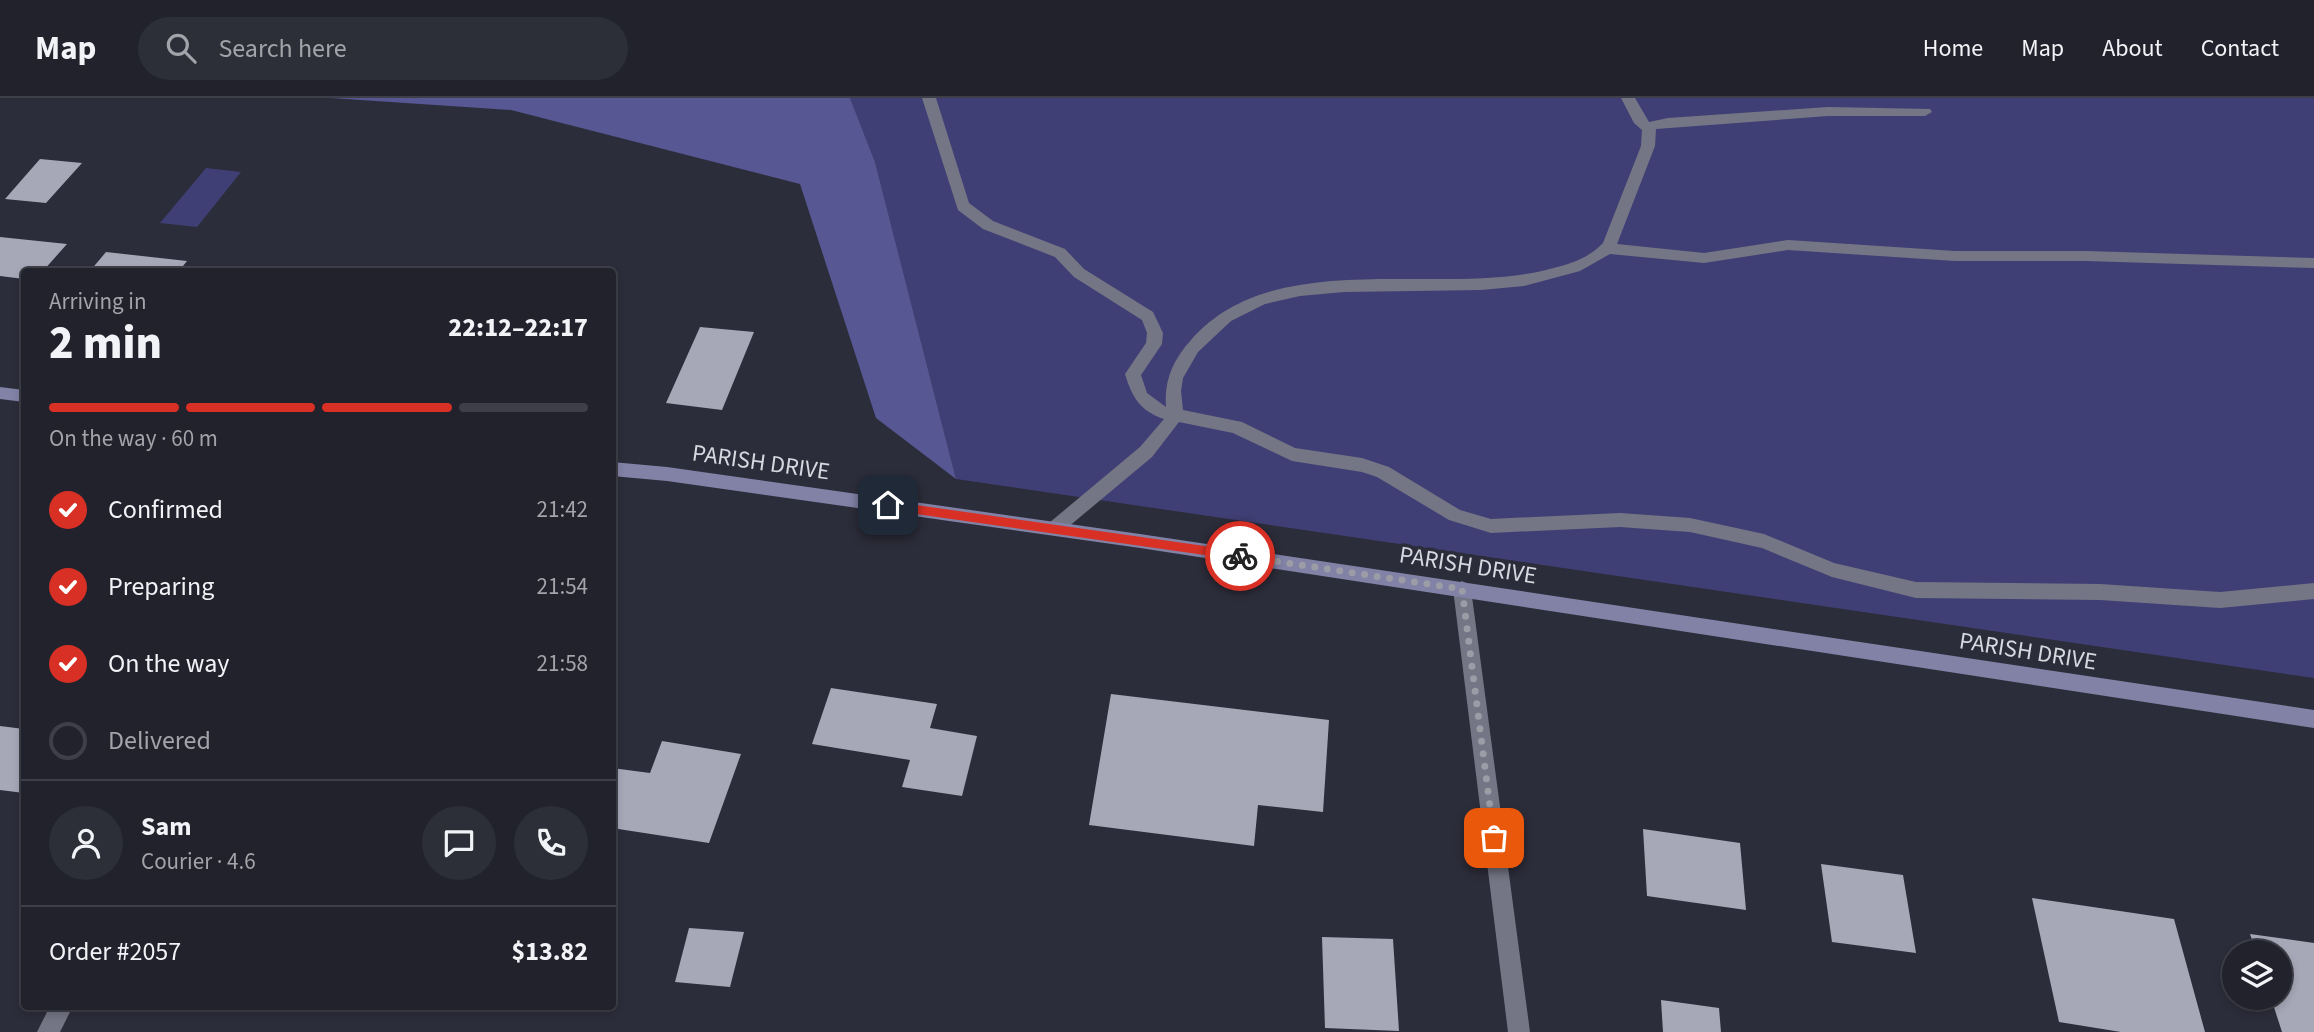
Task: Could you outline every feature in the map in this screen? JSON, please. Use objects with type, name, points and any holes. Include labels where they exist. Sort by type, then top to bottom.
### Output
[{"type":"street","points":[[929,98],[963,206],[975,217],[1060,253],[1079,273],[1148,316],[1155,333],[1154,344],[1133,374],[1135,383],[1148,404],[1174,415],[1236,427],[1292,454],[1351,463],[1383,472],[1448,512],[1472,522],[1491,526],[1620,520],[1690,525],[1763,541],[1832,570],[1916,590],[2100,592],[2220,600],[2314,591]]},
{"type":"street","points":[[1628,98],[1639,120],[1649,129]]},
{"type":"street","points":[[1055,528],[1146,452],[1174,415],[1173,387],[1177,372],[1207,334],[1225,317],[1247,305],[1305,290],[1453,286],[1547,277],[1584,264],[1608,248],[1639,173],[1651,126],[1668,122],[1810,110],[1881,109],[1925,112]]},
{"type":"street","points":[[1608,248],[1704,258],[1788,245],[1955,256],[2086,256],[2314,263]]},
{"type":"street","points":[[0,393],[21,396]]},
{"type":"street","name":"PARISH DRIVE","points":[[616,470],[1055,528],[2314,719]]},
{"type":"street","points":[[1462,589],[1519,1032]]},
{"type":"street","points":[[48,1032],[60,1010]]},
{"type":"shaded area","points":[[331,98],[850,98],[875,162],[956,479],[876,418],[800,184],[511,110]]},
{"type":"shaded area","points":[[850,98],[2314,98],[2314,678],[956,479],[875,162]]},
{"type":"shaded area","points":[[206,168],[241,172],[197,227],[160,223]]},
{"type":"building","points":[[40,159],[82,163],[46,203],[5,199]]},
{"type":"building","points":[[0,237],[67,244],[46,268],[21,268],[21,279],[0,276]]},
{"type":"building","points":[[106,252],[187,261],[181,268],[93,268]]},
{"type":"building","points":[[700,327],[754,332],[722,410],[666,403]]},
{"type":"building","points":[[831,688],[937,704],[930,728],[977,736],[962,796],[902,787],[910,760],[812,744]]},
{"type":"building","points":[[1111,694],[1329,720],[1323,812],[1258,805],[1254,846],[1089,825]]},
{"type":"building","points":[[0,726],[21,729],[21,793],[0,790]]},
{"type":"building","points":[[662,741],[741,754],[709,843],[616,829],[616,769],[650,773]]},
{"type":"building","points":[[1643,829],[1740,843],[1746,910],[1647,896]]},
{"type":"building","points":[[1821,864],[1903,875],[1916,953],[1832,942]]},
{"type":"building","points":[[2032,898],[2174,919],[2205,1032],[2121,1032],[2059,1022]]},
{"type":"building","points":[[689,928],[744,932],[730,987],[675,982]]},
{"type":"building","points":[[2250,934],[2314,943],[2314,1032],[2282,1032],[2275,1010],[2292,1010],[2292,940],[2252,940]]},
{"type":"building","points":[[1322,937],[1393,939],[1399,1031],[1325,1028]]},
{"type":"building","points":[[1661,1000],[1719,1008],[1721,1032],[1663,1032]]},
{"type":"way so far","points":[[1240,556],[1462,589],[1494,838]]},
{"type":"route","points":[[888,505],[1240,556]]}]
